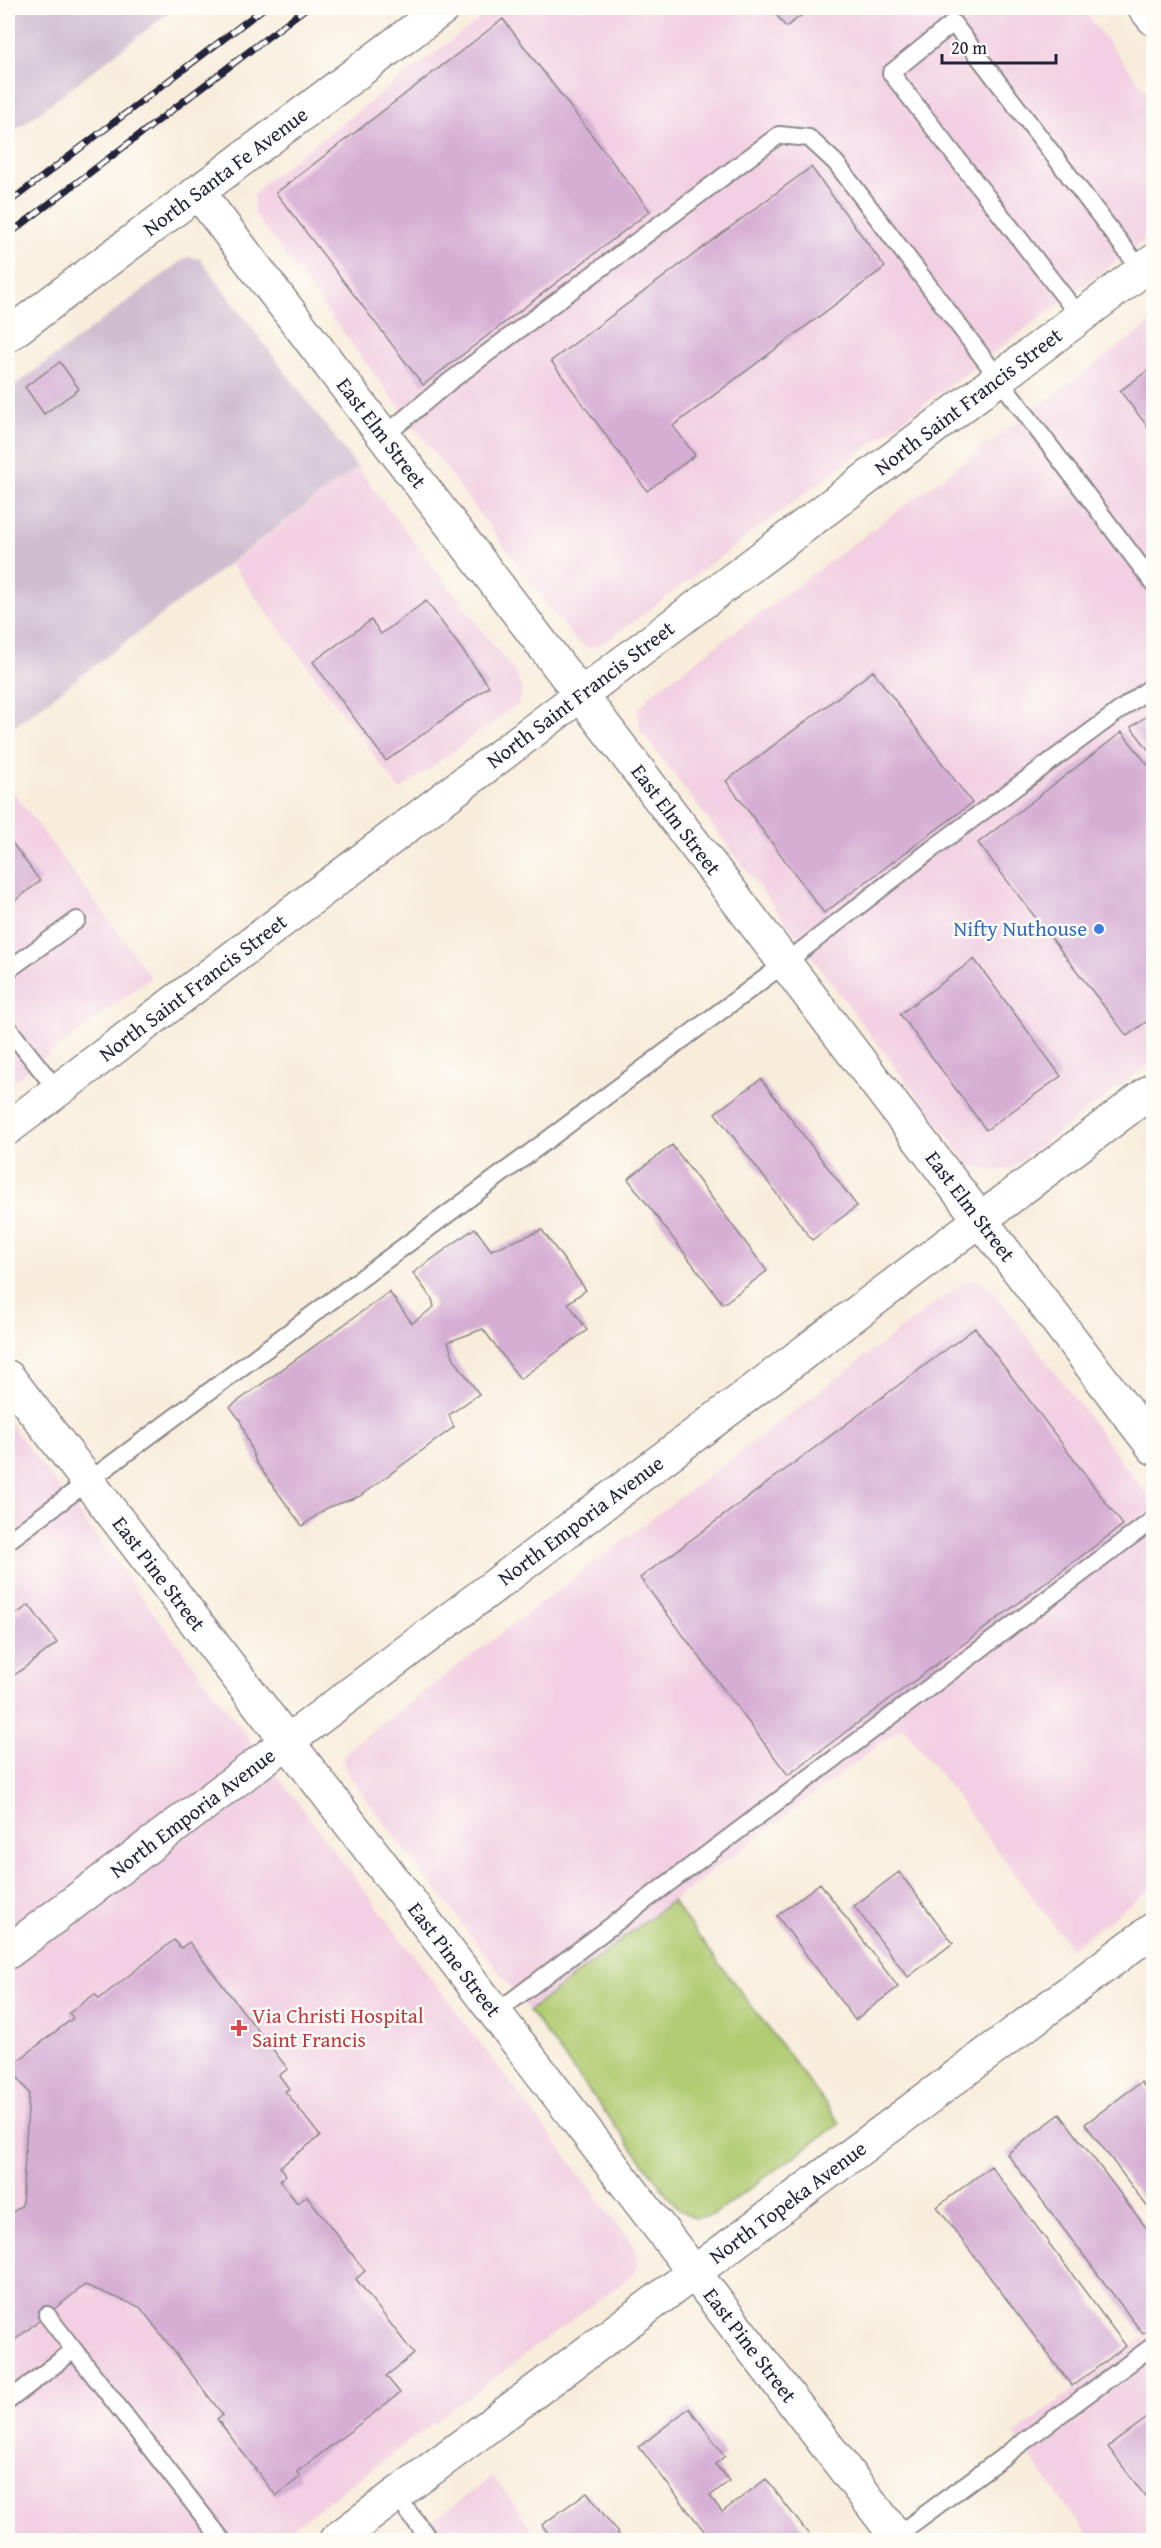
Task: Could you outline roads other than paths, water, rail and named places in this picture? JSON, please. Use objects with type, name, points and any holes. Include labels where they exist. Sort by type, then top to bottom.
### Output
[{"type":"street","name":"North Santa Fe Avenue","points":[[8,335],[443,8]]},
{"type":"street","points":[[1145,8],[1154,19]]},
{"type":"street","name":"East Elm Street","points":[[198,192],[1154,1448]]},
{"type":"street","name":"North Saint Francis Street","points":[[8,1128],[1147,266]]},
{"type":"street","name":"North Emporia Avenue","points":[[8,1952],[1154,1089]]},
{"type":"street","name":"East Pine Street","points":[[8,1377],[285,1742],[897,2538]]},
{"type":"street","name":"North Topeka Avenue","points":[[336,2541],[1154,1929]]},
{"type":"lane","points":[[1080,317],[891,73],[953,23],[1147,266]]},
{"type":"lane","points":[[384,436],[449,382],[779,135],[809,138],[836,164],[1154,584]]},
{"type":"lane","points":[[8,1541],[784,964],[941,842],[1154,685]]},
{"type":"lane","points":[[8,970],[77,920]]},
{"type":"lane","points":[[8,1028],[57,1090]]},
{"type":"lane","points":[[494,2014],[1154,1519]]},
{"type":"lane","points":[[47,2315],[222,2541]]},
{"type":"lane","points":[[897,2538],[1154,2345]]},
{"type":"lane","points":[[8,2401],[74,2350]]},
{"type":"lane","points":[[396,2496],[430,2541]]},
{"type":"railway","points":[[8,203],[264,8]]},
{"type":"railway","points":[[8,235],[306,8]]},
{"type":"place","name":"Nifty Nuthouse","points":[[1099,929]]},
{"type":"place","name":"Via Christi Hospital Saint Francis","points":[[239,2028]]}]
